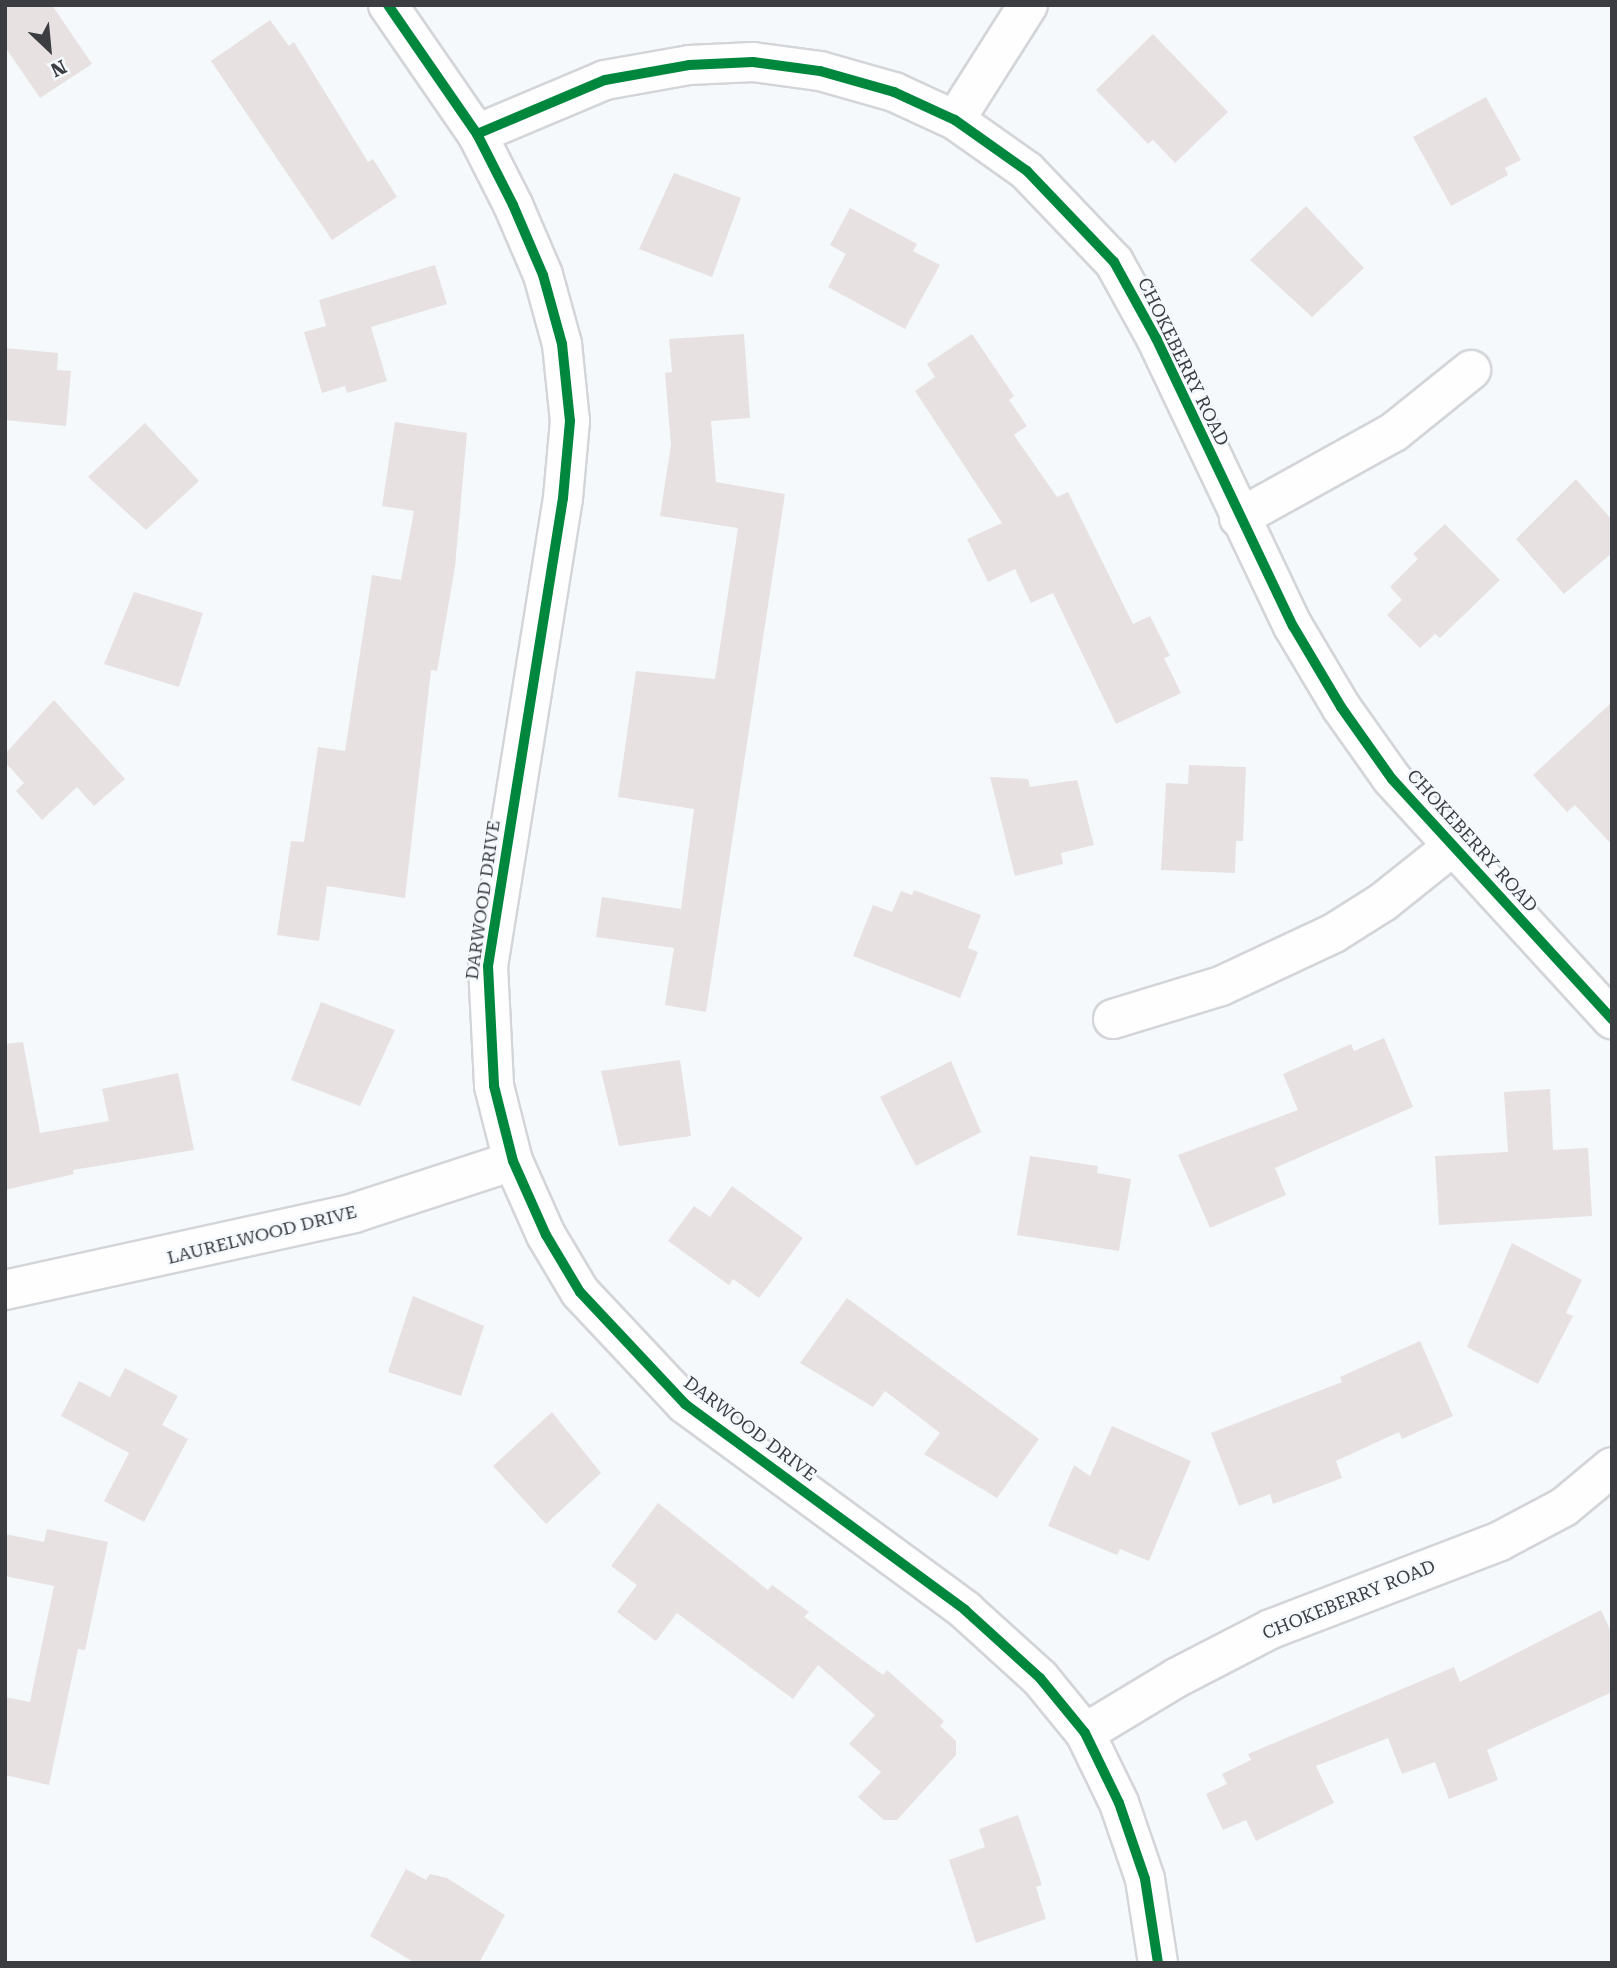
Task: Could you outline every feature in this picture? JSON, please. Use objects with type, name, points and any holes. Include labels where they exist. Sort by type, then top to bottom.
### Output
[{"type":"street","name":"DARWOOD DRIVE","points":[[388,5],[477,134],[543,275],[562,344],[570,421],[563,498],[488,965],[487,1021],[494,1086],[513,1161],[546,1235],[580,1292],[685,1405],[965,1610],[1040,1678],[1085,1733],[1119,1803],[1145,1879],[1158,1963]]},
{"type":"street","points":[[955,120],[1028,5]]},
{"type":"street","name":"CHOKEBERRY ROAD","points":[[477,134],[605,80],[754,62],[820,71],[894,92],[955,120],[1027,171],[1114,262],[1156,338],[1239,519],[1341,707],[1392,779],[1612,1019]]},
{"type":"street","points":[[1239,519],[1394,432],[1471,370]]},
{"type":"street","points":[[1113,1019],[1221,986],[1334,933],[1383,902],[1452,847]]},
{"type":"street","name":"LAURELWOOD DRIVE","points":[[5,1290],[354,1213],[513,1161]]},
{"type":"street","name":"CHOKEBERRY ROAD","points":[[1085,1733],[1176,1678],[1271,1629],[1500,1541],[1564,1507],[1612,1468]]},
{"type":"building","points":[[5,5],[52,5],[92,64],[40,98],[5,47]]},
{"type":"building","points":[[270,20],[289,46],[294,42],[368,162],[373,159],[397,197],[332,240],[211,61]]},
{"type":"building","points":[[1153,34],[1228,112],[1175,163],[1153,140],[1148,144],[1096,90]]},
{"type":"building","points":[[1486,97],[1521,160],[1505,168],[1508,175],[1451,206],[1413,137]]},
{"type":"building","points":[[674,173],[741,198],[712,277],[639,249]]},
{"type":"building","points":[[1306,206],[1364,268],[1312,317],[1250,260]]},
{"type":"building","points":[[850,208],[917,244],[913,251],[940,265],[905,329],[828,287],[846,254],[830,245]]},
{"type":"building","points":[[435,265],[447,304],[371,327],[387,381],[347,393],[345,386],[322,393],[304,332],[326,326],[319,300]]},
{"type":"building","points":[[744,334],[750,418],[711,421],[716,482],[785,494],[706,1012],[665,1005],[674,948],[596,937],[602,897],[681,909],[694,809],[618,797],[636,671],[715,679],[738,528],[660,516],[671,445],[665,373],[672,372],[669,339]]},
{"type":"building","points":[[972,334],[1014,396],[1009,400],[1027,426],[1014,435],[1057,497],[1068,492],[1133,624],[1150,616],[1170,656],[1164,658],[1181,693],[1116,724],[1053,593],[1031,603],[1015,569],[988,582],[967,539],[1002,523],[915,391],[935,377],[927,364]]},
{"type":"building","points":[[5,348],[58,353],[57,370],[71,371],[66,426],[5,420]]},
{"type":"building","points":[[395,422],[467,433],[455,567],[437,671],[431,670],[405,898],[327,886],[319,941],[277,935],[291,841],[304,842],[318,747],[345,751],[372,575],[401,580],[414,511],[382,506]]},
{"type":"building","points":[[145,423],[199,481],[146,530],[88,477]]},
{"type":"building","points":[[1576,479],[1612,520],[1612,553],[1564,594],[1516,539]]},
{"type":"building","points":[[1445,524],[1500,580],[1440,638],[1435,634],[1420,648],[1387,615],[1402,600],[1390,587],[1418,559],[1413,554]]},
{"type":"building","points":[[134,592],[203,613],[179,687],[104,664]]},
{"type":"building","points":[[54,700],[125,779],[94,806],[77,787],[42,820],[16,791],[24,783],[5,762],[5,754]]},
{"type":"building","points":[[1612,702],[1612,845],[1575,805],[1567,812],[1533,775]]},
{"type":"building","points":[[1189,765],[1246,767],[1243,841],[1236,841],[1235,873],[1161,870],[1166,783],[1188,784]]},
{"type":"building","points":[[990,777],[1028,779],[1030,787],[1077,780],[1094,845],[1061,853],[1063,864],[1015,876]]},
{"type":"building","points":[[914,890],[981,915],[968,948],[978,952],[960,998],[853,956],[873,905],[892,912],[901,891],[912,895]]},
{"type":"building","points":[[321,1002],[395,1030],[360,1106],[291,1080]]},
{"type":"building","points":[[1384,1038],[1413,1107],[1275,1168],[1286,1195],[1210,1228],[1178,1155],[1298,1110],[1283,1074],[1351,1044],[1354,1051]]},
{"type":"building","points":[[23,1042],[40,1133],[109,1121],[102,1089],[178,1073],[194,1150],[73,1170],[74,1174],[5,1190],[5,1044]]},
{"type":"building","points":[[680,1060],[691,1136],[619,1146],[601,1071]]},
{"type":"building","points":[[951,1061],[981,1132],[916,1166],[880,1097]]},
{"type":"building","points":[[1550,1089],[1553,1150],[1588,1148],[1592,1216],[1439,1225],[1435,1156],[1508,1152],[1504,1092]]},
{"type":"building","points":[[1030,1156],[1098,1166],[1097,1173],[1131,1179],[1119,1251],[1017,1235]]},
{"type":"building","points":[[732,1186],[803,1238],[759,1298],[733,1279],[729,1285],[668,1241],[694,1206],[710,1217]]},
{"type":"building","points":[[1512,1243],[1582,1280],[1566,1313],[1573,1316],[1538,1384],[1467,1347]]},
{"type":"building","points":[[413,1296],[484,1326],[461,1396],[388,1372]]},
{"type":"building","points":[[847,1298],[1039,1439],[997,1498],[924,1454],[940,1433],[885,1391],[873,1407],[800,1363]]},
{"type":"building","points":[[1420,1341],[1453,1416],[1402,1439],[1399,1432],[1336,1461],[1342,1478],[1273,1504],[1270,1494],[1239,1506],[1211,1433],[1342,1382],[1340,1377]]},
{"type":"building","points":[[125,1368],[178,1396],[162,1425],[188,1439],[144,1522],[104,1501],[129,1453],[61,1416],[79,1381],[110,1397]]},
{"type":"building","points":[[552,1412],[601,1473],[546,1524],[493,1466]]},
{"type":"building","points":[[1112,1426],[1191,1461],[1149,1561],[1120,1549],[1117,1555],[1048,1526],[1074,1465],[1090,1476]]},
{"type":"building","points":[[658,1503],[768,1590],[772,1585],[809,1612],[804,1617],[883,1675],[887,1670],[944,1721],[940,1726],[956,1741],[956,1755],[897,1820],[884,1820],[858,1797],[881,1772],[849,1744],[875,1715],[818,1665],[793,1699],[677,1613],[656,1641],[617,1612],[637,1585],[611,1566]]},
{"type":"building","points":[[47,1529],[108,1542],[85,1650],[78,1649],[49,1785],[5,1775],[5,1697],[30,1702],[54,1586],[5,1576],[5,1534],[44,1542]]},
{"type":"building","points":[[1601,1610],[1612,1634],[1612,1692],[1487,1750],[1498,1780],[1449,1799],[1435,1762],[1402,1774],[1388,1738],[1316,1766],[1334,1803],[1256,1841],[1246,1820],[1223,1830],[1206,1794],[1227,1784],[1222,1774],[1251,1760],[1248,1754],[1454,1667],[1460,1682]]},
{"type":"building","points":[[1018,1815],[1042,1885],[1036,1887],[1046,1919],[976,1943],[949,1860],[985,1847],[979,1829]]},
{"type":"building","points":[[406,1869],[426,1880],[430,1874],[447,1878],[505,1915],[479,1963],[415,1963],[370,1936]]},
{"type":"cycle path","points":[[388,5],[477,134],[513,205],[543,275],[562,344],[570,421],[563,498],[488,966],[494,1086],[513,1161],[546,1235],[580,1292],[685,1404],[965,1610],[1040,1678],[1085,1733],[1119,1803],[1145,1879],[1158,1963]]},
{"type":"cycle path","points":[[477,134],[605,80],[689,65],[753,62],[820,71],[894,92],[955,120],[1027,171],[1114,262],[1156,338],[1293,626],[1341,707],[1392,779],[1612,1019]]}]
